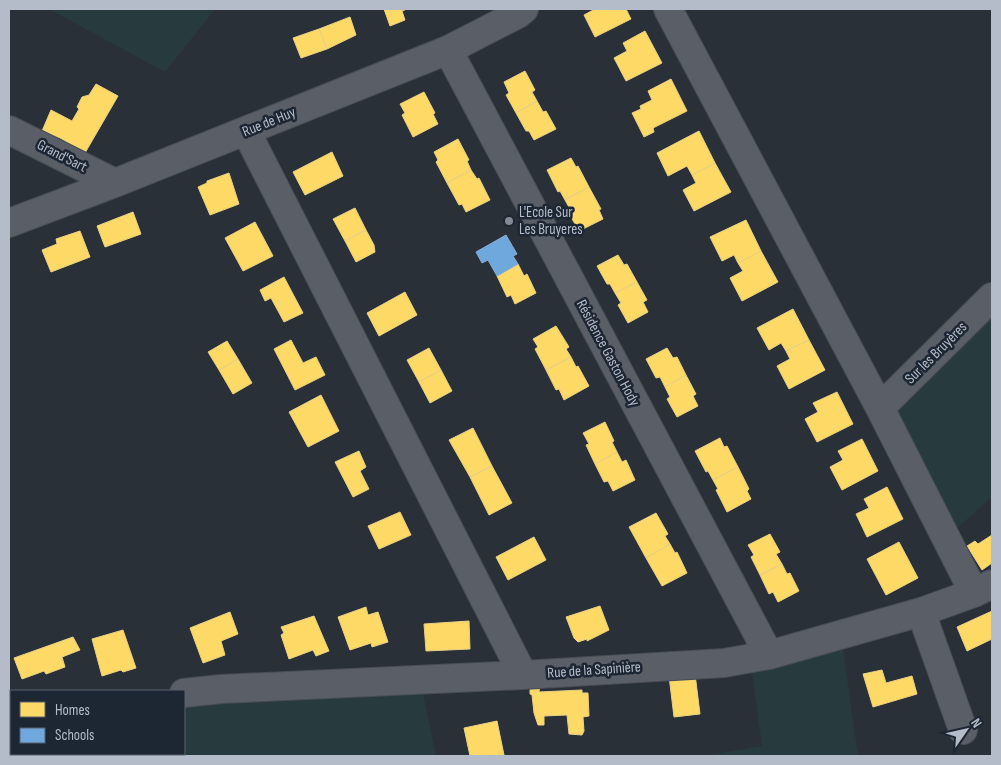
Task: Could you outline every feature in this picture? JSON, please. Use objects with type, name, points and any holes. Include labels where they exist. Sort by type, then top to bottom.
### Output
[{"type":"street","name":"Rue de Huy","points":[[9,223],[115,183],[448,50],[518,14],[524,9]]},
{"type":"street","points":[[668,9],[880,408],[983,589]]},
{"type":"street","name":"Résidence Gaston Hody","points":[[448,50],[769,655]]},
{"type":"street","name":"Grand'Sart","points":[[9,130],[115,183]]},
{"type":"street","points":[[246,131],[522,674]]},
{"type":"street","name":"Sur les Bruyères","points":[[880,408],[992,298]]},
{"type":"street","name":"Rue de la Sapinière","points":[[185,693],[221,689],[724,663],[769,655],[922,612],[983,589]]},
{"type":"street","points":[[922,612],[963,730]]},
{"type":"green space","points":[[49,9],[215,9],[165,72]]},
{"type":"green space","points":[[992,297],[992,497],[946,538],[880,408]]},
{"type":"green space","points":[[841,635],[858,756],[702,756],[762,746],[750,658]]},
{"type":"green space","points":[[420,679],[436,756],[67,756],[185,755],[185,693]]},
{"type":"building: Homes","points":[[384,9],[407,9],[402,11],[405,20],[390,26]]},
{"type":"building: Homes","points":[[595,9],[626,9],[631,19],[595,37],[584,15]]},
{"type":"building: Homes","points":[[350,17],[356,35],[327,49],[319,29]]},
{"type":"building: Homes","points":[[319,29],[327,49],[301,58],[293,38]]},
{"type":"building: Homes","points":[[645,31],[662,63],[626,81],[614,58],[627,51],[623,43]]},
{"type":"building: Homes","points":[[525,71],[535,90],[532,92],[537,101],[516,113],[506,95],[509,93],[504,82]]},
{"type":"building: Homes","points":[[671,79],[687,111],[653,128],[654,132],[644,137],[632,113],[641,109],[640,106],[652,100],[648,91]]},
{"type":"building: Homes","points":[[96,84],[118,96],[85,153],[60,138],[42,131],[51,110],[72,121],[79,109],[77,107],[82,97],[89,95]]},
{"type":"building: Homes","points":[[424,92],[435,113],[433,114],[438,124],[413,137],[402,115],[405,113],[400,104]]},
{"type":"building: Homes","points":[[537,101],[543,112],[546,111],[556,129],[534,140],[529,131],[526,131],[516,113]]},
{"type":"building: Homes","points":[[699,131],[715,163],[692,175],[687,166],[668,176],[657,153]]},
{"type":"building: Homes","points":[[458,139],[469,160],[467,161],[471,170],[447,183],[436,162],[438,160],[434,152]]},
{"type":"building: Homes","points":[[332,152],[343,176],[305,195],[293,172]]},
{"type":"building: Homes","points":[[571,158],[576,167],[578,166],[589,187],[565,200],[560,191],[558,192],[547,170]]},
{"type":"building: Homes","points":[[715,163],[731,192],[694,211],[683,190],[696,183],[692,175]]},
{"type":"building: Homes","points":[[471,170],[477,179],[479,178],[490,200],[466,212],[462,204],[459,205],[447,183]]},
{"type":"building: Homes","points":[[229,173],[239,204],[210,215],[198,187],[207,183],[207,181]]},
{"type":"building: Homes","points":[[589,187],[601,209],[599,210],[603,219],[579,231],[567,210],[570,209],[565,200]]},
{"type":"building: Homes","points":[[355,208],[366,230],[345,241],[333,219]]},
{"type":"building: Homes","points":[[133,212],[141,234],[105,247],[97,226]]},
{"type":"building: Homes","points":[[746,220],[761,251],[738,263],[734,255],[722,261],[710,237]]},
{"type":"building: Homes","points":[[255,222],[273,256],[243,271],[225,238]]},
{"type":"building: Homes","points":[[366,230],[374,245],[375,252],[356,262],[345,241]]},
{"type":"building: Homes","points":[[80,231],[90,257],[51,272],[42,250],[57,244],[56,239]]},
{"type":"building: Homes","points":[[761,251],[778,282],[742,301],[730,278],[743,271],[738,263]]},
{"type":"building: Homes","points":[[618,255],[624,265],[627,264],[637,282],[615,293],[610,284],[607,284],[597,266]]},
{"type":"building: Homes","points":[[518,264],[524,276],[527,274],[536,293],[515,304],[511,295],[507,297],[497,276]]},
{"type":"building: Homes","points":[[284,277],[303,313],[284,322],[271,298],[265,301],[260,290]]},
{"type":"building: Homes","points":[[637,282],[647,300],[643,302],[648,312],[628,323],[618,305],[621,303],[615,293]]},
{"type":"building: Homes","points":[[405,292],[417,315],[379,336],[367,313]]},
{"type":"building: Homes","points":[[793,309],[809,340],[786,351],[781,343],[769,350],[757,328]]},
{"type":"building: Homes","points":[[556,326],[569,347],[566,349],[571,357],[546,370],[535,349],[538,347],[533,339]]},
{"type":"building: Homes","points":[[291,340],[303,363],[316,357],[325,375],[295,390],[274,349]]},
{"type":"building: Homes","points":[[809,340],[825,370],[789,389],[777,366],[790,359],[786,351]]},
{"type":"building: Homes","points":[[227,341],[238,359],[219,370],[208,352]]},
{"type":"building: Homes","points":[[429,348],[441,370],[419,382],[407,360]]},
{"type":"building: Homes","points":[[667,348],[673,358],[677,357],[686,375],[665,387],[660,377],[656,378],[646,359]]},
{"type":"building: Homes","points":[[571,357],[589,386],[564,400],[559,389],[556,390],[546,370]]},
{"type":"building: Homes","points":[[238,359],[252,383],[233,394],[219,370]]},
{"type":"building: Homes","points":[[441,370],[452,391],[430,403],[419,382]]},
{"type":"building: Homes","points":[[686,375],[696,394],[693,396],[698,406],[677,417],[667,399],[670,397],[665,387]]},
{"type":"building: Homes","points":[[837,392],[853,424],[817,442],[805,419],[818,412],[813,403]]},
{"type":"building: Homes","points":[[321,395],[339,431],[308,447],[289,412]]},
{"type":"building: Homes","points":[[605,422],[617,452],[595,464],[586,445],[589,444],[583,433]]},
{"type":"building: Homes","points":[[473,428],[492,466],[470,477],[449,440]]},
{"type":"building: Homes","points":[[720,438],[724,447],[727,446],[738,467],[713,480],[708,471],[706,472],[695,451]]},
{"type":"building: Homes","points":[[862,439],[878,471],[842,490],[830,467],[843,460],[838,451]]},
{"type":"building: Homes","points":[[359,451],[366,467],[360,471],[369,489],[353,497],[335,462]]},
{"type":"building: Homes","points":[[617,452],[622,462],[626,460],[635,480],[613,491],[608,481],[604,482],[595,464]]},
{"type":"building: Homes","points":[[492,466],[512,503],[489,515],[470,477]]},
{"type":"building: Homes","points":[[738,467],[749,489],[747,491],[751,499],[727,512],[713,480]]},
{"type":"building: Homes","points":[[887,487],[903,519],[867,537],[856,514],[869,508],[864,499]]},
{"type":"building: Homes","points":[[400,512],[411,535],[379,549],[368,526]]},
{"type":"building: Homes","points":[[656,513],[668,534],[665,536],[670,544],[646,558],[629,527]]},
{"type":"building: Homes","points":[[770,534],[780,552],[776,554],[782,564],[760,575],[751,557],[754,555],[748,545]]},
{"type":"building: Homes","points":[[992,535],[992,563],[982,570],[967,546],[975,541],[978,544]]},
{"type":"building: Homes","points":[[534,537],[546,560],[508,580],[496,557]]},
{"type":"building: Homes","points":[[899,542],[918,578],[886,595],[867,559]]},
{"type":"building: Homes","points":[[670,544],[675,553],[677,552],[687,573],[662,586],[646,558]]},
{"type":"building: Homes","points":[[782,564],[787,574],[790,573],[799,591],[778,602],[773,592],[769,594],[760,575]]},
{"type":"building: Homes","points":[[600,606],[609,630],[587,641],[587,639],[578,642],[574,638],[566,617]]},
{"type":"building: Homes","points":[[366,607],[368,615],[378,612],[388,642],[372,647],[371,643],[350,650],[338,617]]},
{"type":"building: Homes","points":[[992,611],[992,639],[967,651],[957,627]]},
{"type":"building: Homes","points":[[230,612],[238,634],[221,641],[225,655],[203,663],[190,628]]},
{"type":"building: Homes","points":[[314,616],[329,651],[316,656],[313,650],[289,659],[281,635],[284,633],[281,627]]},
{"type":"building: Homes","points":[[469,621],[470,649],[426,651],[424,624]]},
{"type":"building: Homes","points":[[123,630],[136,668],[102,676],[92,639]]},
{"type":"building: Homes","points":[[73,637],[80,650],[62,657],[65,667],[46,674],[44,671],[22,679],[14,658]]},
{"type":"building: Homes","points":[[882,670],[886,683],[912,676],[917,694],[873,707],[863,674]]},
{"type":"building: Homes","points":[[695,674],[700,714],[674,717],[669,676]]},
{"type":"building: Homes","points":[[540,682],[539,692],[582,690],[582,693],[588,693],[589,716],[583,717],[584,731],[582,735],[569,734],[567,715],[544,716],[544,725],[538,725],[534,713],[532,695],[530,694],[530,683]]},
{"type":"building: Homes","points":[[497,721],[504,755],[470,756],[464,728]]},
{"type":"building: Homes","points":[[9,744],[10,755],[42,755],[42,756],[9,756]]},
{"type":"building: Schools","points":[[506,235],[517,254],[513,256],[518,264],[497,276],[488,260],[482,263],[476,252]]},
{"type":"place","name":"L'Ecole Sur Les Bruyeres","points":[[509,221]]}]
